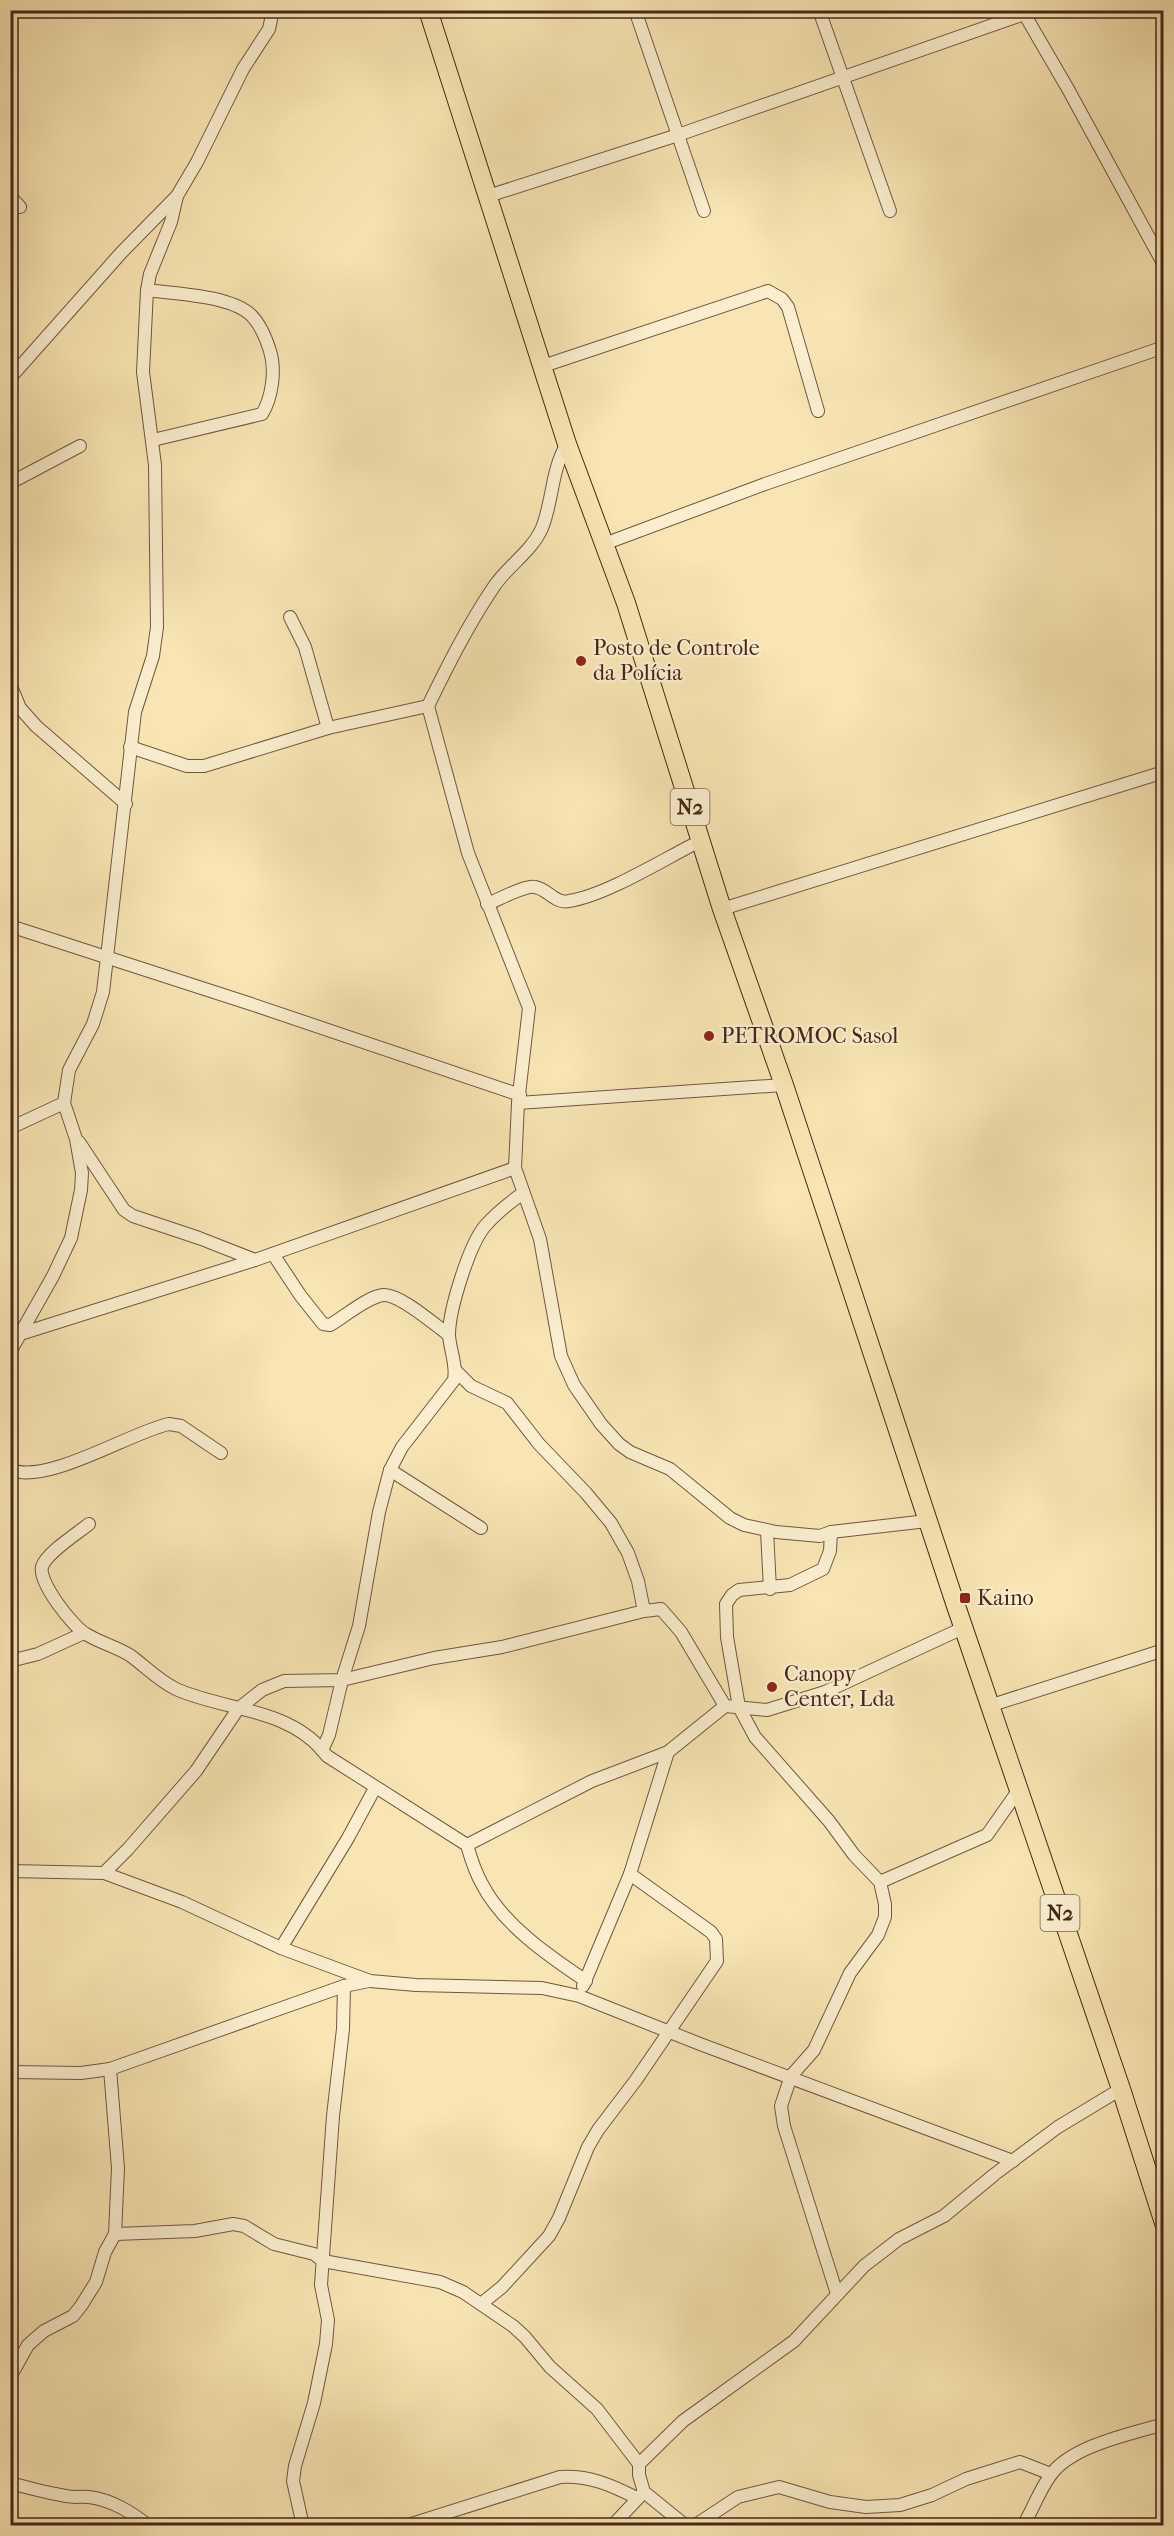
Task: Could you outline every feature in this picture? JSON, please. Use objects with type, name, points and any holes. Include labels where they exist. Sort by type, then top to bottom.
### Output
[{"type":"main road","name":"N2","points":[[428,10],[567,444],[656,691],[722,909],[784,1085],[927,1521],[1121,2089],[1164,2223]]},
{"type":"street","points":[[10,378],[121,253],[177,195],[197,162],[243,69],[269,29],[273,10]]},
{"type":"street","points":[[635,10],[704,211]]},
{"type":"street","points":[[819,10],[890,211]]},
{"type":"street","points":[[488,196],[842,79],[1023,12],[1068,89],[1164,265]]},
{"type":"street","points":[[10,1352],[15,1336],[53,1276],[71,1238],[81,1190],[82,1173],[76,1139],[64,1103],[69,1070],[93,1024],[103,992],[109,957],[135,712],[153,656],[157,627],[158,567],[153,440],[143,372],[147,290],[150,274],[171,222],[177,195]]},
{"type":"street","points":[[10,196],[20,207]]},
{"type":"street","points":[[147,290],[218,300],[241,307],[255,319],[265,335],[273,361],[273,375],[266,408],[262,414],[153,440]]},
{"type":"street","points":[[543,366],[768,291],[782,299],[788,307],[819,411]]},
{"type":"street","points":[[604,544],[765,484],[1164,347]]},
{"type":"street","points":[[567,444],[559,458],[542,527],[532,545],[506,571],[494,587],[456,650],[428,706],[468,852],[529,1008],[519,1099],[515,1168],[540,1239],[561,1356],[574,1385],[601,1424],[630,1452],[670,1469],[730,1518],[744,1525],[767,1531],[820,1536],[831,1532],[927,1521]]},
{"type":"street","points":[[10,483],[80,446]]},
{"type":"street","points":[[290,617],[305,647],[328,728]]},
{"type":"street","points":[[10,684],[15,710],[126,804]]},
{"type":"street","points":[[130,747],[187,766],[204,766],[328,728],[428,706]]},
{"type":"street","points":[[722,909],[865,867],[1164,772]]},
{"type":"street","points":[[487,904],[530,887],[540,889],[564,902],[572,901],[607,888],[700,841]]},
{"type":"street","points":[[10,926],[109,957],[519,1099],[784,1085]]},
{"type":"street","points":[[10,1128],[64,1103]]},
{"type":"street","points":[[76,1139],[124,1210],[134,1216],[255,1260]]},
{"type":"street","points":[[15,1336],[273,1254],[515,1168]]},
{"type":"street","points":[[322,1749],[329,1735],[342,1680],[359,1626],[379,1512],[390,1470],[402,1447],[447,1392],[454,1380],[456,1371],[449,1335],[459,1286],[476,1240],[507,1204],[523,1193]]},
{"type":"street","points":[[273,1254],[300,1295],[323,1324],[330,1325],[373,1298],[383,1295],[396,1298],[449,1335]]},
{"type":"street","points":[[456,1371],[471,1386],[507,1403],[539,1444],[611,1523],[628,1553],[638,1581],[644,1611]]},
{"type":"street","points":[[10,1469],[19,1473],[54,1467],[170,1424],[181,1426],[221,1453]]},
{"type":"street","points":[[390,1470],[481,1528]]},
{"type":"street","points":[[89,1524],[53,1553],[42,1567],[43,1580],[72,1623],[84,1633],[129,1655],[157,1678],[176,1689],[284,1722],[304,1733],[327,1756],[467,1845],[475,1871],[494,1903],[518,1928],[558,1962],[586,1981]]},
{"type":"street","points":[[767,1531],[770,1589]]},
{"type":"street","points":[[831,1532],[830,1551],[823,1569],[790,1585],[770,1589],[739,1590],[732,1595],[726,1605],[727,1637],[739,1707],[755,1737],[828,1821],[854,1855],[880,1882],[885,1904],[883,1924],[850,1973],[814,2050],[790,2076],[781,2115],[837,2294]]},
{"type":"street","points":[[104,1873],[196,1771],[238,1709],[262,1690],[284,1681],[342,1680],[434,1658],[502,1647],[644,1611],[661,1609],[681,1632],[725,1706]]},
{"type":"street","points":[[467,1845],[592,1781],[668,1752],[725,1706],[767,1710],[825,1692],[963,1628]]},
{"type":"street","points":[[10,1661],[38,1654],[84,1633]]},
{"type":"street","points":[[989,1706],[1164,1650]]},
{"type":"street","points":[[579,1996],[630,1874],[668,1752]]},
{"type":"street","points":[[281,1948],[348,1838],[375,1788]]},
{"type":"street","points":[[880,1882],[987,1835],[1018,1791]]},
{"type":"street","points":[[10,1870],[104,1873],[182,1902],[281,1948],[370,1981],[416,1985],[463,1984],[542,1988],[579,1996],[1012,2161]]},
{"type":"street","points":[[481,2304],[502,2287],[549,2236],[559,2218],[588,2147],[717,1961],[716,1939],[711,1932],[630,1874]]},
{"type":"street","points":[[10,2072],[81,2073],[110,2069],[344,1986],[370,1981]]},
{"type":"street","points":[[303,2526],[293,2481],[295,2466],[314,2403],[326,2344],[328,2320],[321,2285],[322,2260],[333,2116],[344,2029],[344,1986]]},
{"type":"street","points":[[10,2377],[28,2345],[44,2331],[73,2316],[81,2306],[96,2282],[105,2252],[115,2234],[118,2168],[110,2069]]},
{"type":"street","points":[[639,2464],[683,2421],[794,2341],[864,2266],[899,2240],[944,2216],[1058,2127],[1121,2089]]},
{"type":"street","points":[[115,2234],[195,2230],[232,2224],[244,2226],[274,2244],[314,2253],[322,2260],[440,2282],[453,2287],[481,2304],[525,2337],[550,2367],[597,2409],[639,2464],[640,2495],[612,2526]]},
{"type":"street","points":[[1023,2526],[1051,2474],[1061,2463],[1080,2452],[1164,2424]]},
{"type":"street","points":[[694,2526],[738,2497],[780,2487],[830,2502],[866,2507],[900,2505],[932,2495],[966,2479],[1020,2462],[1051,2474]]},
{"type":"street","points":[[405,2526],[560,2477],[576,2476],[594,2479],[640,2495],[686,2526]]},
{"type":"street","points":[[10,2483],[53,2494],[89,2497],[109,2502],[128,2510],[148,2526]]},
{"type":"place","name":"Posto de Controle da Polícia","points":[[581,661]]},
{"type":"place","name":"PETROMOC Sasol","points":[[709,1036]]},
{"type":"place","name":"Kaino","points":[[965,1598]]},
{"type":"place","name":"Canopy Center, Lda","points":[[772,1687]]}]
